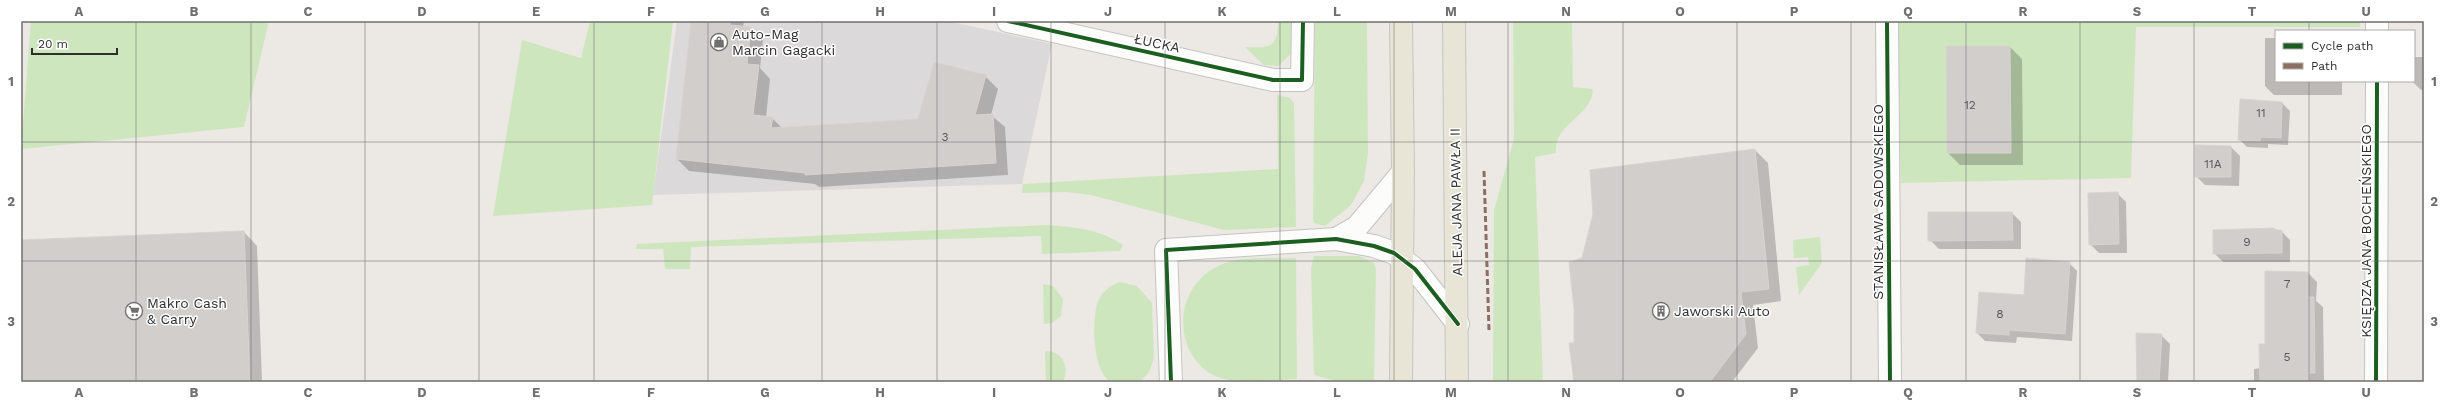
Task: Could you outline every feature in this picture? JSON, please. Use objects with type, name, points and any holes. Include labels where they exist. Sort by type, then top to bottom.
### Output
[{"type":"main road","points":[[1401,21],[1403,172],[1401,382]]},
{"type":"main road","name":"ALEJA JANA PAWŁA II","points":[[1454,21],[1458,324],[1457,382]]},
{"type":"street","name":"ŁUCKA","points":[[1008,21],[1273,80],[1302,80],[1303,21]]},
{"type":"street","name":"STANISŁAWA SADOWSKIEGO","points":[[1887,21],[1890,382]]},
{"type":"street","name":"KSIĘDZA JANA BOCHEŃSKIEGO","points":[[2376,382],[2377,82]]},
{"type":"street","points":[[1336,239],[1357,227],[1403,172]]},
{"type":"street","points":[[1171,382],[1166,250],[1336,239],[1383,248],[1402,259],[1415,269],[1458,324]]},
{"type":"shaded area","points":[[677,21],[947,21],[1052,44],[1022,184],[653,195]]},
{"type":"green space","points":[[31,21],[269,21],[244,127],[21,149]]},
{"type":"green space","points":[[590,21],[673,21],[652,205],[493,216],[522,40],[581,58]]},
{"type":"green space","points":[[1278,21],[1294,21],[1293,52],[1278,66],[1264,65],[1245,47],[1266,47],[1274,42],[1278,30]]},
{"type":"green space","points":[[1315,21],[1367,21],[1368,153],[1364,181],[1351,205],[1325,226],[1314,223],[1313,218]]},
{"type":"green space","points":[[1513,21],[1572,21],[1573,87],[1593,89],[1587,106],[1561,134],[1557,143],[1556,153],[1535,157],[1543,382],[1493,382],[1494,210],[1514,139]]},
{"type":"green space","points":[[1896,21],[2360,21],[2360,27],[2136,27],[2131,178],[1901,183]]},
{"type":"green space","points":[[1277,95],[1290,98],[1294,103],[1296,227],[1224,230],[1091,195],[1066,192],[1022,193],[1023,184],[1278,169]]},
{"type":"green space","points":[[1047,225],[1077,228],[1096,232],[1106,235],[1123,245],[1120,251],[1042,254],[1041,236],[691,247],[690,269],[665,269],[663,249],[636,249],[637,244]]},
{"type":"green space","points":[[1820,237],[1822,263],[1799,295],[1796,267],[1809,265],[1808,257],[1794,258],[1793,240]]},
{"type":"green space","points":[[1314,256],[1359,256],[1374,263],[1376,269],[1374,382],[1340,382],[1314,375],[1311,268]]},
{"type":"green space","points":[[1256,258],[1296,258],[1297,379],[1254,381],[1232,380],[1213,375],[1199,364],[1190,351],[1185,336],[1183,319],[1186,303],[1193,289],[1203,276],[1218,266],[1236,260]]},
{"type":"green space","points":[[1120,282],[1137,286],[1152,303],[1154,358],[1149,372],[1140,382],[1112,382],[1105,377],[1100,368],[1097,357],[1094,330],[1096,307],[1105,290]]},
{"type":"green space","points":[[1043,284],[1053,286],[1063,299],[1061,316],[1052,323],[1044,324]]},
{"type":"green space","points":[[1045,351],[1056,354],[1063,361],[1066,371],[1063,382],[1046,382]]},
{"type":"building","points":[[691,21],[730,21],[730,25],[751,27],[747,64],[759,65],[753,115],[773,117],[771,128],[918,119],[934,62],[986,75],[975,115],[993,114],[996,163],[805,175],[805,173],[676,159]]},
{"type":"building","points":[[1946,46],[2010,46],[2011,153],[1947,153]]},
{"type":"building","points":[[2240,99],[2282,102],[2281,138],[2261,137],[2260,141],[2238,140]]},
{"type":"building","points":[[2195,145],[2231,146],[2231,177],[2195,177]]},
{"type":"building","points":[[1755,149],[1769,289],[1741,292],[1746,334],[1710,382],[1574,382],[1569,343],[1574,343],[1574,309],[1569,262],[1582,258],[1593,214],[1590,170]]},
{"type":"building","points":[[2118,192],[2119,244],[2089,245],[2088,193]]},
{"type":"building","points":[[1928,212],[2012,212],[2013,240],[1928,241]]},
{"type":"building","points":[[2274,228],[2274,230],[2282,230],[2282,253],[2213,254],[2213,230]]},
{"type":"building","name":"Makro Cash & Carry","points":[[244,231],[250,382],[21,382],[21,240]]},
{"type":"building","points":[[2026,258],[2070,262],[2065,334],[2009,330],[2009,335],[1976,333],[1979,292],[2024,295]]},
{"type":"building","points":[[2265,271],[2308,272],[2308,297],[2314,297],[2315,373],[2309,373],[2309,382],[2260,382],[2259,344],[2265,344]]},
{"type":"building","points":[[2136,333],[2162,334],[2159,382],[2137,382]]},
{"type":"marked path","points":[[1484,171],[1489,331]]},
{"type":"cycle path","points":[[1008,21],[1273,80],[1302,80],[1303,21]]},
{"type":"cycle path","points":[[1887,21],[1890,382]]},
{"type":"cycle path","points":[[2376,382],[2377,82]]},
{"type":"cycle path","points":[[1171,382],[1166,250],[1336,239],[1374,246],[1394,253],[1415,269],[1458,324]]},
{"type":"place","name":"Auto-Mag Marcin Gagacki","points":[[719,42]]},
{"type":"place","name":"Makro Cash & Carry","points":[[134,311]]},
{"type":"place","name":"Jaworski Auto","points":[[1661,311]]}]
